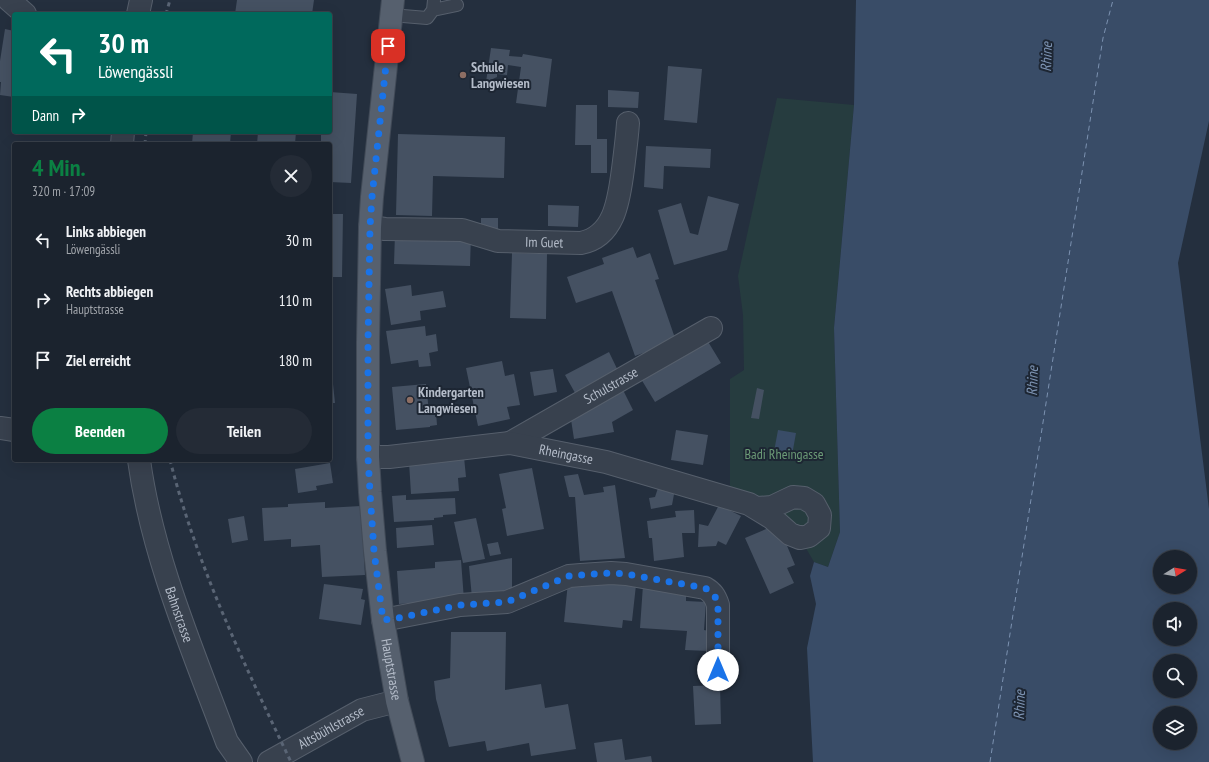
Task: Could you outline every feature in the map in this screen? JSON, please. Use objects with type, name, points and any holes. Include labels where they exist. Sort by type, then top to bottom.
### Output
[{"type":"main road","name":"Hauptstrasse","points":[[392,7],[372,189],[368,342],[368,457],[374,551],[383,620],[397,701],[413,762]]},
{"type":"street","points":[[9,0],[23,12]]},
{"type":"street","points":[[138,12],[141,0]]},
{"type":"street","name":"Im Guet","points":[[370,227],[385,229],[462,230],[498,241],[589,242],[598,237],[605,230],[616,210],[621,184],[628,122]]},
{"type":"street","name":"Schulstrasse","points":[[510,444],[711,328]]},
{"type":"street","points":[[0,428],[12,430]]},
{"type":"street","name":"Rheingasse","points":[[368,457],[389,457],[510,444],[606,462],[730,498],[757,508]]},
{"type":"street","name":"Bahnstrasse","points":[[146,462],[142,480],[153,530],[175,600],[227,742],[241,762]]},
{"type":"street","points":[[383,620],[460,605],[507,602],[569,576],[611,573],[626,574],[705,588],[712,592],[718,604],[718,670]]},
{"type":"street","name":"Altsbühlstrasse","points":[[269,762],[362,710],[397,701]]},
{"type":"lane","points":[[392,7],[427,18],[433,5],[456,5]]},
{"type":"green space","name":"Badi Rheingasse","points":[[777,98],[854,105],[834,328],[840,532],[828,567],[814,562],[800,538],[730,498],[730,379],[744,370],[743,315],[738,276]]},
{"type":"water","name":"Rhine","points":[[856,0],[1209,0],[1209,121],[1178,263],[1209,509],[1209,762],[813,762],[807,648],[816,604],[810,576],[814,562],[828,567],[840,532],[834,328],[854,105]]},
{"type":"water","points":[[778,430],[796,433],[791,461],[773,457]]},
{"type":"building","points":[[237,0],[314,0],[312,12],[235,12]]},
{"type":"building","points":[[5,29],[12,31],[12,97],[0,95],[0,61]]},
{"type":"building","points":[[491,48],[510,50],[509,56],[522,57],[523,54],[552,59],[546,107],[516,103],[521,67],[508,65],[507,75],[497,74],[497,77],[486,82]]},
{"type":"building","points":[[668,66],[702,69],[697,123],[664,120]]},
{"type":"building","points":[[608,90],[639,92],[638,108],[608,107]]},
{"type":"building","points":[[332,92],[357,94],[351,183],[332,182],[332,142],[321,142],[321,134],[332,134]]},
{"type":"building","points":[[576,105],[597,105],[597,139],[607,139],[607,173],[591,173],[591,145],[575,145]]},
{"type":"building","points":[[193,134],[231,134],[230,142],[192,142]]},
{"type":"building","points":[[258,134],[296,134],[295,142],[257,142]]},
{"type":"building","points":[[398,134],[505,137],[504,178],[433,176],[432,216],[396,215]]},
{"type":"building","points":[[646,146],[711,149],[710,168],[664,166],[663,189],[644,187]]},
{"type":"building","points":[[708,196],[739,204],[727,250],[674,265],[658,210],[681,203],[690,233],[698,235]]},
{"type":"building","points":[[548,205],[579,206],[578,227],[548,226]]},
{"type":"building","points":[[332,214],[343,214],[342,277],[332,277]]},
{"type":"building","points":[[481,218],[498,218],[498,229],[481,229]]},
{"type":"building","points":[[395,233],[471,235],[470,266],[394,264]]},
{"type":"building","points":[[633,247],[637,258],[650,253],[659,279],[655,280],[676,341],[635,356],[612,291],[576,303],[567,277],[604,264],[602,258]]},
{"type":"building","points":[[512,253],[547,254],[546,319],[510,318]]},
{"type":"building","points":[[411,285],[412,296],[443,291],[446,307],[420,311],[421,320],[391,325],[385,289]]},
{"type":"building","points":[[425,326],[426,336],[436,334],[438,351],[429,353],[431,366],[419,367],[418,360],[391,364],[386,331]]},
{"type":"building","points":[[704,335],[721,363],[655,402],[638,374]]},
{"type":"building","points":[[609,352],[621,377],[579,400],[565,375]]},
{"type":"building","points":[[502,361],[505,376],[514,374],[520,405],[507,407],[510,419],[478,426],[466,368]]},
{"type":"building","points":[[553,369],[557,392],[534,396],[530,372]]},
{"type":"building","points":[[332,384],[333,384],[335,403],[332,403]]},
{"type":"building","name":"Kindergarten Langwiesen","points":[[426,384],[429,412],[436,412],[437,425],[396,430],[392,387]]},
{"type":"building","points":[[757,388],[764,390],[759,419],[751,418]]},
{"type":"building","points":[[623,390],[633,410],[612,422],[614,432],[574,439],[570,413]]},
{"type":"building","points":[[676,430],[708,435],[703,465],[671,460]]},
{"type":"building","points":[[464,457],[466,477],[458,478],[459,491],[411,494],[409,462]]},
{"type":"building","points":[[330,463],[333,483],[316,486],[317,490],[298,493],[295,469]]},
{"type":"building","points":[[532,468],[544,529],[507,536],[502,509],[506,508],[499,474]]},
{"type":"building","points":[[578,474],[584,495],[604,492],[603,487],[615,485],[625,558],[580,561],[575,497],[569,497],[564,476]]},
{"type":"building","points":[[659,485],[675,489],[672,505],[651,509],[649,498],[655,497]]},
{"type":"building","points":[[406,495],[406,500],[455,498],[456,514],[443,515],[443,517],[434,518],[434,520],[394,522],[392,496]]},
{"type":"building","points":[[325,502],[325,508],[361,506],[365,575],[322,577],[320,545],[291,547],[291,539],[264,541],[262,508],[288,507],[288,504]]},
{"type":"building","points":[[719,505],[741,516],[726,545],[718,541],[716,546],[698,547],[699,524],[708,526]]},
{"type":"building","points":[[694,510],[695,533],[682,533],[684,557],[654,561],[652,538],[649,538],[647,521],[676,517],[675,511]]},
{"type":"building","points":[[244,516],[248,540],[232,543],[228,519]]},
{"type":"building","points":[[476,518],[485,559],[463,563],[454,522]]},
{"type":"building","points":[[778,524],[795,565],[787,568],[794,583],[770,594],[745,538]]},
{"type":"building","points":[[432,525],[434,545],[397,548],[396,528]]},
{"type":"building","points":[[498,542],[501,554],[490,556],[487,544]]},
{"type":"building","points":[[512,558],[512,595],[472,598],[469,566]]},
{"type":"building","points":[[461,560],[464,600],[399,604],[397,571],[435,568],[435,562]]},
{"type":"building","points":[[568,582],[598,585],[599,582],[636,585],[632,621],[623,620],[622,628],[564,622]]},
{"type":"building","points":[[324,584],[363,589],[361,599],[365,600],[361,625],[319,619]]},
{"type":"building","points":[[643,585],[686,588],[686,601],[706,602],[704,630],[709,631],[708,651],[685,650],[687,631],[640,628]]},
{"type":"building","points":[[451,632],[506,632],[505,690],[541,684],[545,708],[568,704],[576,749],[531,756],[529,743],[487,751],[485,741],[449,747],[436,699],[434,681],[450,678]]},
{"type":"building","points":[[720,685],[721,724],[695,725],[693,686]]},
{"type":"building","points":[[622,739],[625,760],[651,756],[652,762],[597,762],[594,743]]},
{"type":"ferry route","points":[[990,762],[1103,38],[1113,0]]},
{"type":"railway","points":[[167,12],[170,0]]},
{"type":"railway","points":[[145,142],[146,134]]},
{"type":"railway","points":[[171,462],[194,538],[223,614],[291,762]]},
{"type":"place","name":"Schule Langwiesen","points":[[463,75]]},
{"type":"place","name":"Kindergarten Langwiesen","points":[[410,400]]},
{"type":"route","points":[[388,46],[372,197],[368,342],[368,457],[374,551],[383,620],[460,605],[507,602],[569,576],[611,573],[626,574],[705,588],[712,592],[718,604],[718,670]]}]
